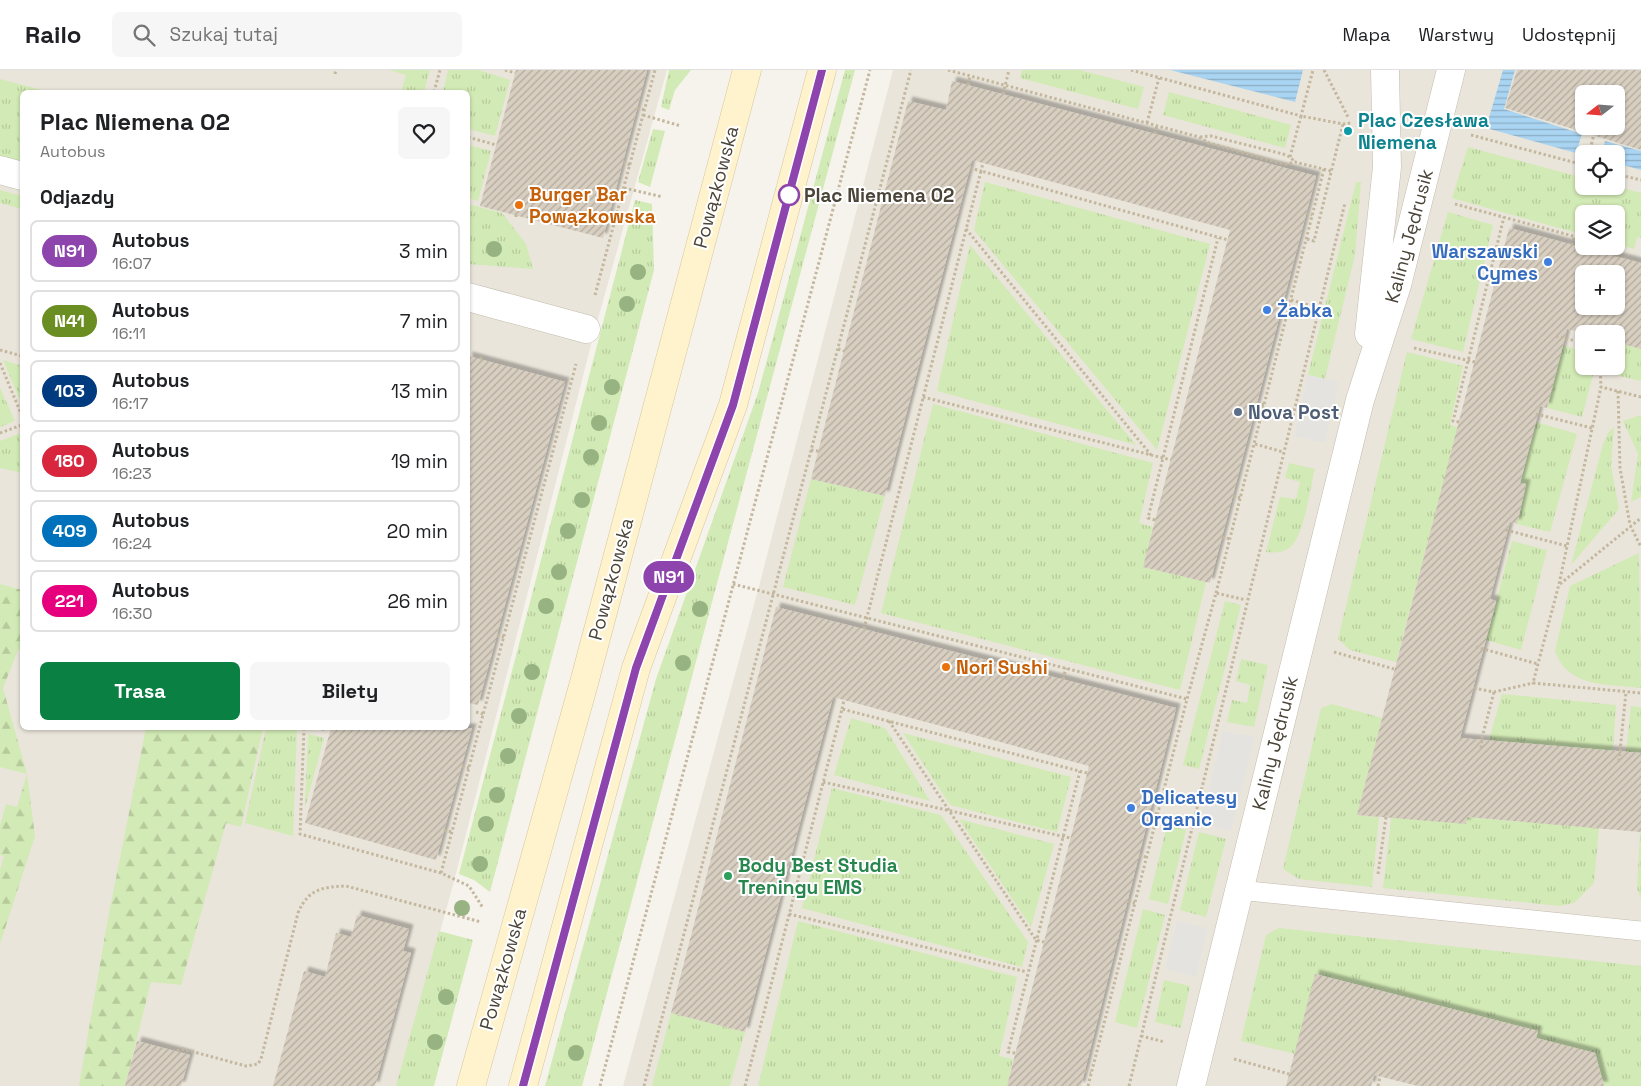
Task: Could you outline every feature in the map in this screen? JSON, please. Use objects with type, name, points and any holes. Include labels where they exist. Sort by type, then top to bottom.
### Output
[{"type":"main road","name":"Powązkowska","points":[[471,1086],[586,673],[748,70]]},
{"type":"main road","points":[[524,1086],[636,668],[733,405],[822,70]]},
{"type":"street","name":"Kaliny Jędrusik","points":[[1360,400],[1384,210],[1387,167],[1385,70]]},
{"type":"street","name":"Kaliny Jędrusik","points":[[1191,1086],[1360,400],[1397,285],[1452,70]]},
{"type":"street","points":[[0,170],[20,175]]},
{"type":"street","points":[[470,298],[586,329]]},
{"type":"lane","points":[[1239,890],[1641,931]]},
{"type":"path","points":[[435,90],[440,70]]},
{"type":"path","points":[[505,70],[515,73]]},
{"type":"path","points":[[441,873],[655,70]]},
{"type":"path","points":[[600,1086],[870,70]]},
{"type":"path","points":[[644,1086],[910,70]]},
{"type":"path","points":[[948,70],[1199,137],[1211,136],[1290,157],[1295,162]]},
{"type":"path","points":[[1003,94],[1009,70]]},
{"type":"path","points":[[1131,70],[1301,116],[1343,124],[1351,123]]},
{"type":"path","points":[[1290,157],[1313,70]]},
{"type":"path","points":[[1324,70],[1351,123],[1351,132]]},
{"type":"path","points":[[968,85],[970,76]]},
{"type":"path","points":[[1147,123],[1159,78]]},
{"type":"path","points":[[638,108],[645,110]]},
{"type":"path","points":[[643,115],[681,126]]},
{"type":"path","points":[[899,115],[904,117]]},
{"type":"path","points":[[1307,239],[1314,241],[1343,124]]},
{"type":"path","points":[[1155,134],[1157,126]]},
{"type":"path","points":[[1468,134],[1575,163]]},
{"type":"path","points":[[894,135],[900,137]]},
{"type":"path","points":[[1199,137],[1219,148],[1287,164],[1295,162],[1331,171]]},
{"type":"path","points":[[470,138],[496,145]]},
{"type":"path","points":[[623,162],[630,165]]},
{"type":"path","points":[[864,629],[983,164]]},
{"type":"path","points":[[970,168],[1228,240]]},
{"type":"path","points":[[1088,1086],[1187,699],[1241,498],[1324,169]]},
{"type":"path","points":[[1625,176],[1641,180]]},
{"type":"path","points":[[881,182],[887,185]]},
{"type":"path","points":[[624,188],[664,197]]},
{"type":"path","points":[[1128,1086],[1345,202]]},
{"type":"path","points":[[1451,203],[1574,237],[1572,245]]},
{"type":"path","points":[[1306,213],[1312,215]]},
{"type":"path","points":[[1459,422],[1452,421],[1504,217]]},
{"type":"path","points":[[871,223],[877,224]]},
{"type":"path","points":[[966,229],[1151,455]]},
{"type":"path","points":[[604,234],[611,236]]},
{"type":"path","points":[[1155,520],[1148,518],[1218,238]]},
{"type":"path","points":[[1291,300],[1319,308]]},
{"type":"path","points":[[1281,313],[1287,315]]},
{"type":"path","points":[[1556,336],[1575,341]]},
{"type":"path","points":[[1405,345],[1474,362]]},
{"type":"path","points":[[838,349],[844,351]]},
{"type":"path","points":[[0,350],[20,355]]},
{"type":"path","points":[[0,363],[20,411]]},
{"type":"path","points":[[1534,683],[1559,584],[1601,387],[1600,375]]},
{"type":"path","points":[[1601,387],[1641,397]]},
{"type":"path","points":[[1618,391],[1620,468],[1630,525],[1641,547]]},
{"type":"path","points":[[923,397],[1170,460]]},
{"type":"path","points":[[1257,403],[1264,405]]},
{"type":"path","points":[[1536,414],[1592,428]]},
{"type":"path","points":[[0,433],[20,426]]},
{"type":"path","points":[[1254,444],[1283,452]]},
{"type":"path","points":[[811,450],[818,451]]},
{"type":"path","points":[[1233,496],[1241,498]]},
{"type":"path","points":[[1559,584],[1641,518]]},
{"type":"path","points":[[1506,530],[1567,546]]},
{"type":"path","points":[[1222,537],[1230,539]]},
{"type":"path","points":[[733,584],[1187,699]]},
{"type":"path","points":[[1216,593],[1246,600]]},
{"type":"path","points":[[497,635],[504,637]]},
{"type":"path","points":[[1476,647],[1538,664]]},
{"type":"path","points":[[1331,651],[1394,669]]},
{"type":"path","points":[[1063,680],[1066,668]]},
{"type":"path","points":[[1474,688],[1494,692],[1534,683],[1641,693]]},
{"type":"path","points":[[1481,748],[1494,692]]},
{"type":"path","points":[[1619,761],[1626,692]]},
{"type":"path","points":[[745,1086],[844,700]]},
{"type":"path","points":[[842,709],[1087,772]]},
{"type":"path","points":[[476,712],[483,714]]},
{"type":"path","points":[[888,721],[1036,940],[1044,942]]},
{"type":"path","points":[[304,730],[300,834],[441,873],[469,886],[483,909]]},
{"type":"path","points":[[1044,761],[1045,755]]},
{"type":"path","points":[[462,766],[469,768]]},
{"type":"path","points":[[1014,1053],[1008,1052],[1080,771]]},
{"type":"path","points":[[822,782],[1070,838]]},
{"type":"path","points":[[1381,855],[1388,810]]},
{"type":"path","points":[[1150,812],[1158,814]]},
{"type":"path","points":[[444,830],[452,832]]},
{"type":"path","points":[[1139,855],[1146,857]]},
{"type":"path","points":[[177,1051],[183,1049],[246,1066],[258,1064],[261,1059],[298,913],[303,902],[311,894],[326,887],[346,886],[486,923]]},
{"type":"path","points":[[1128,901],[1135,902]]},
{"type":"path","points":[[789,914],[1027,972]]},
{"type":"path","points":[[1113,959],[1120,961]]},
{"type":"path","points":[[1229,1067],[1231,1058],[1289,1074]]},
{"type":"path","points":[[1085,1071],[1091,1073]]},
{"type":"path","points":[[1378,1086],[1380,1077]]},
{"type":"shaded area","points":[[0,70],[667,70],[593,337],[453,885],[397,1086],[0,1086]]},
{"type":"shaded area","points":[[893,70],[1641,70],[1641,1086],[623,1086],[758,590]]},
{"type":"shaded area","points":[[1308,375],[1339,382],[1325,443],[1294,436]]},
{"type":"shaded area","points":[[1223,731],[1255,737],[1231,831],[1200,824]]},
{"type":"shaded area","points":[[1177,921],[1208,928],[1196,977],[1165,969]]},
{"type":"green space","points":[[389,70],[430,70],[425,90],[402,90],[406,75]]},
{"type":"green space","points":[[448,70],[479,70],[510,80],[495,136],[470,130],[470,90],[443,90]]},
{"type":"green space","points":[[669,70],[691,70],[675,90],[669,110],[661,107]]},
{"type":"green space","points":[[845,70],[855,70],[582,1086],[545,1086],[656,679],[758,393]]},
{"type":"green space","points":[[1022,70],[1080,70],[1144,87],[1138,109],[1020,78]]},
{"type":"green space","points":[[0,79],[41,90],[20,90],[20,162],[6,161],[0,158]]},
{"type":"green space","points":[[1169,92],[1291,125],[1285,148],[1163,115]]},
{"type":"green space","points":[[653,129],[665,131],[650,187],[638,182]]},
{"type":"green space","points":[[470,146],[491,151],[478,201],[470,199]]},
{"type":"green space","points":[[1468,147],[1575,176],[1575,195],[1625,195],[1625,189],[1641,193],[1641,238],[1637,237],[1634,249],[1625,246],[1625,205],[1575,205],[1575,232],[1452,198]]},
{"type":"green space","points":[[985,182],[1210,244],[1157,450],[974,230]]},
{"type":"green space","points":[[1356,182],[1361,182],[1355,255],[1325,379],[1308,375]]},
{"type":"green space","points":[[0,190],[20,195],[20,208],[0,203]]},
{"type":"green space","points":[[635,200],[652,204],[654,270],[490,892],[474,880],[459,874]]},
{"type":"green space","points":[[470,205],[502,213],[526,244],[533,269],[470,264]]},
{"type":"green space","points":[[1448,212],[1493,225],[1463,352],[1411,339]]},
{"type":"green space","points":[[970,245],[1136,445],[937,391]]},
{"type":"green space","points":[[1556,344],[1575,349],[1575,375],[1593,375],[1582,417],[1547,408]]},
{"type":"green space","points":[[1625,345],[1641,349],[1641,381],[1616,375],[1625,375]]},
{"type":"green space","points":[[1407,352],[1463,366],[1450,425],[1458,427],[1396,662],[1350,650],[1338,639]]},
{"type":"green space","points":[[3,360],[20,365],[20,400]]},
{"type":"green space","points":[[0,388],[15,421],[0,427]]},
{"type":"green space","points":[[933,404],[1153,463],[1139,523],[1153,527],[1143,567],[1206,582],[1180,690],[881,613]]},
{"type":"green space","points":[[1641,416],[1641,497],[1631,502],[1638,454],[1623,421]]},
{"type":"green space","points":[[1536,422],[1577,434],[1550,532],[1517,524],[1526,485],[1520,483]]},
{"type":"green space","points":[[1614,427],[1611,466],[1619,509],[1571,565],[1603,444],[1608,433]]},
{"type":"green space","points":[[20,433],[20,473],[0,468],[0,441]]},
{"type":"green space","points":[[1289,463],[1315,469],[1306,512],[1299,534],[1289,548],[1284,551],[1266,552],[1280,497],[1296,499],[1300,482],[1285,478]]},
{"type":"green space","points":[[811,479],[885,496],[855,605],[783,587]]},
{"type":"green space","points":[[1512,541],[1547,550],[1521,650],[1486,640]]},
{"type":"green space","points":[[1639,553],[1641,688],[1602,684],[1579,678],[1569,672],[1561,663],[1555,651],[1570,586]]},
{"type":"green space","points":[[0,584],[20,589],[20,650],[18,650],[3,688],[27,774],[0,767]]},
{"type":"green space","points":[[1225,601],[1241,605],[1199,769],[1183,765]]},
{"type":"green space","points":[[1241,659],[1268,665],[1254,727],[1227,722],[1232,700],[1247,703],[1250,685],[1236,681]]},
{"type":"green space","points":[[1502,694],[1616,705],[1613,751],[1489,740]]},
{"type":"green space","points":[[1332,704],[1382,718],[1357,815],[1379,817],[1372,887],[1299,879],[1283,869],[1321,708]]},
{"type":"green space","points":[[1631,706],[1641,707],[1641,753],[1626,752]]},
{"type":"green space","points":[[851,718],[885,728],[930,801],[834,775]]},
{"type":"green space","points":[[146,730],[263,730],[241,827],[226,823],[181,985],[151,982],[125,1086],[79,1086],[108,918]]},
{"type":"green space","points":[[266,730],[297,730],[293,836],[245,823]]},
{"type":"green space","points":[[903,733],[1071,777],[1057,832],[950,805]]},
{"type":"green space","points":[[308,734],[324,738],[305,808]]},
{"type":"green space","points":[[27,774],[35,836],[0,944],[0,870],[4,856],[0,855],[0,826],[6,804],[17,807]]},
{"type":"green space","points":[[832,788],[941,815],[1028,942],[1022,967],[802,908]]},
{"type":"green space","points":[[1392,811],[1599,828],[1594,883],[1574,903],[1560,906],[1383,888]]},
{"type":"green space","points":[[959,819],[1054,844],[1031,927]]},
{"type":"green space","points":[[1167,825],[1186,830],[1168,904],[1149,899]]},
{"type":"green space","points":[[1199,832],[1226,839],[1206,917],[1180,910]]},
{"type":"green space","points":[[1641,832],[1641,899],[1637,888]]},
{"type":"green space","points":[[1143,909],[1165,915],[1137,1028],[1115,1022]]},
{"type":"green space","points":[[798,921],[1017,977],[999,1056],[1013,1059],[1007,1086],[758,1086]]},
{"type":"green space","points":[[1279,928],[1641,966],[1641,1086],[1604,1086],[1595,1053],[1536,1038],[1538,1031],[1316,974],[1295,1054],[1241,1041],[1266,935]]},
{"type":"green space","points":[[439,931],[473,940],[434,1086],[396,1086]]},
{"type":"green space","points":[[1164,980],[1190,986],[1181,1028],[1155,1022]]},
{"type":"green space","points":[[671,1013],[745,1032],[730,1086],[652,1086]]},
{"type":"water","points":[[1170,70],[1303,70],[1295,102]]},
{"type":"water","points":[[1503,70],[1515,70],[1504,109],[1575,132],[1575,135],[1582,135],[1579,145],[1575,145],[1575,153],[1486,128]]},
{"type":"water","points":[[1605,141],[1619,145],[1604,145]]},
{"type":"water","points":[[1625,147],[1641,151],[1641,170],[1625,166]]},
{"type":"building","points":[[516,70],[647,70],[603,238],[480,206]]},
{"type":"building","points":[[1517,70],[1641,70],[1641,150],[1592,135],[1625,135],[1625,85],[1575,85],[1575,130],[1505,108]]},
{"type":"building","points":[[952,81],[1316,176],[1210,583],[1143,567],[1230,230],[972,160],[885,496],[811,479],[908,101],[946,110]]},
{"type":"building","points":[[1509,228],[1575,246],[1575,255],[1611,255],[1641,263],[1641,349],[1625,345],[1625,325],[1575,325],[1575,331],[1567,329],[1547,408],[1540,406],[1520,483],[1526,484],[1517,524],[1510,522],[1490,599],[1496,601],[1460,738],[1641,753],[1641,832],[1467,817],[1466,824],[1357,815]]},
{"type":"building","points":[[470,357],[565,382],[478,705],[470,703]]},
{"type":"building","points":[[776,607],[1176,708],[1081,1086],[1007,1086],[1089,766],[833,697],[745,1032],[671,1013]]},
{"type":"building","points":[[472,728],[436,860],[305,823],[330,730],[470,730]]},
{"type":"building","points":[[357,915],[409,929],[403,951],[411,953],[375,1086],[273,1086],[304,971],[325,977],[336,933],[351,937]]},
{"type":"building","points":[[1315,974],[1538,1031],[1536,1038],[1595,1053],[1604,1086],[1418,1086],[1374,1075],[1371,1086],[1286,1086]]},
{"type":"building","points":[[137,1041],[190,1055],[181,1086],[125,1086]]},
{"type":"bus line","name":"N91","points":[[523,1086],[636,668],[733,405],[822,70]]},
{"type":"place","name":"Plac Czesława Niemena","points":[[1348,131]]},
{"type":"place","name":"Plac Niemena 02","points":[[789,195]]},
{"type":"place","name":"Burger Bar Powązkowska","points":[[519,205]]},
{"type":"place","name":"Warszawski Cymes","points":[[1548,262]]},
{"type":"place","name":"Żabka","points":[[1267,310]]},
{"type":"place","name":"Nova Post","points":[[1238,412]]},
{"type":"place","name":"Nori Sushi","points":[[946,667]]},
{"type":"place","name":"Delicatesy Organic","points":[[1131,808]]},
{"type":"place","name":"Body Best Studia Treningu EMS","points":[[728,876]]}]
